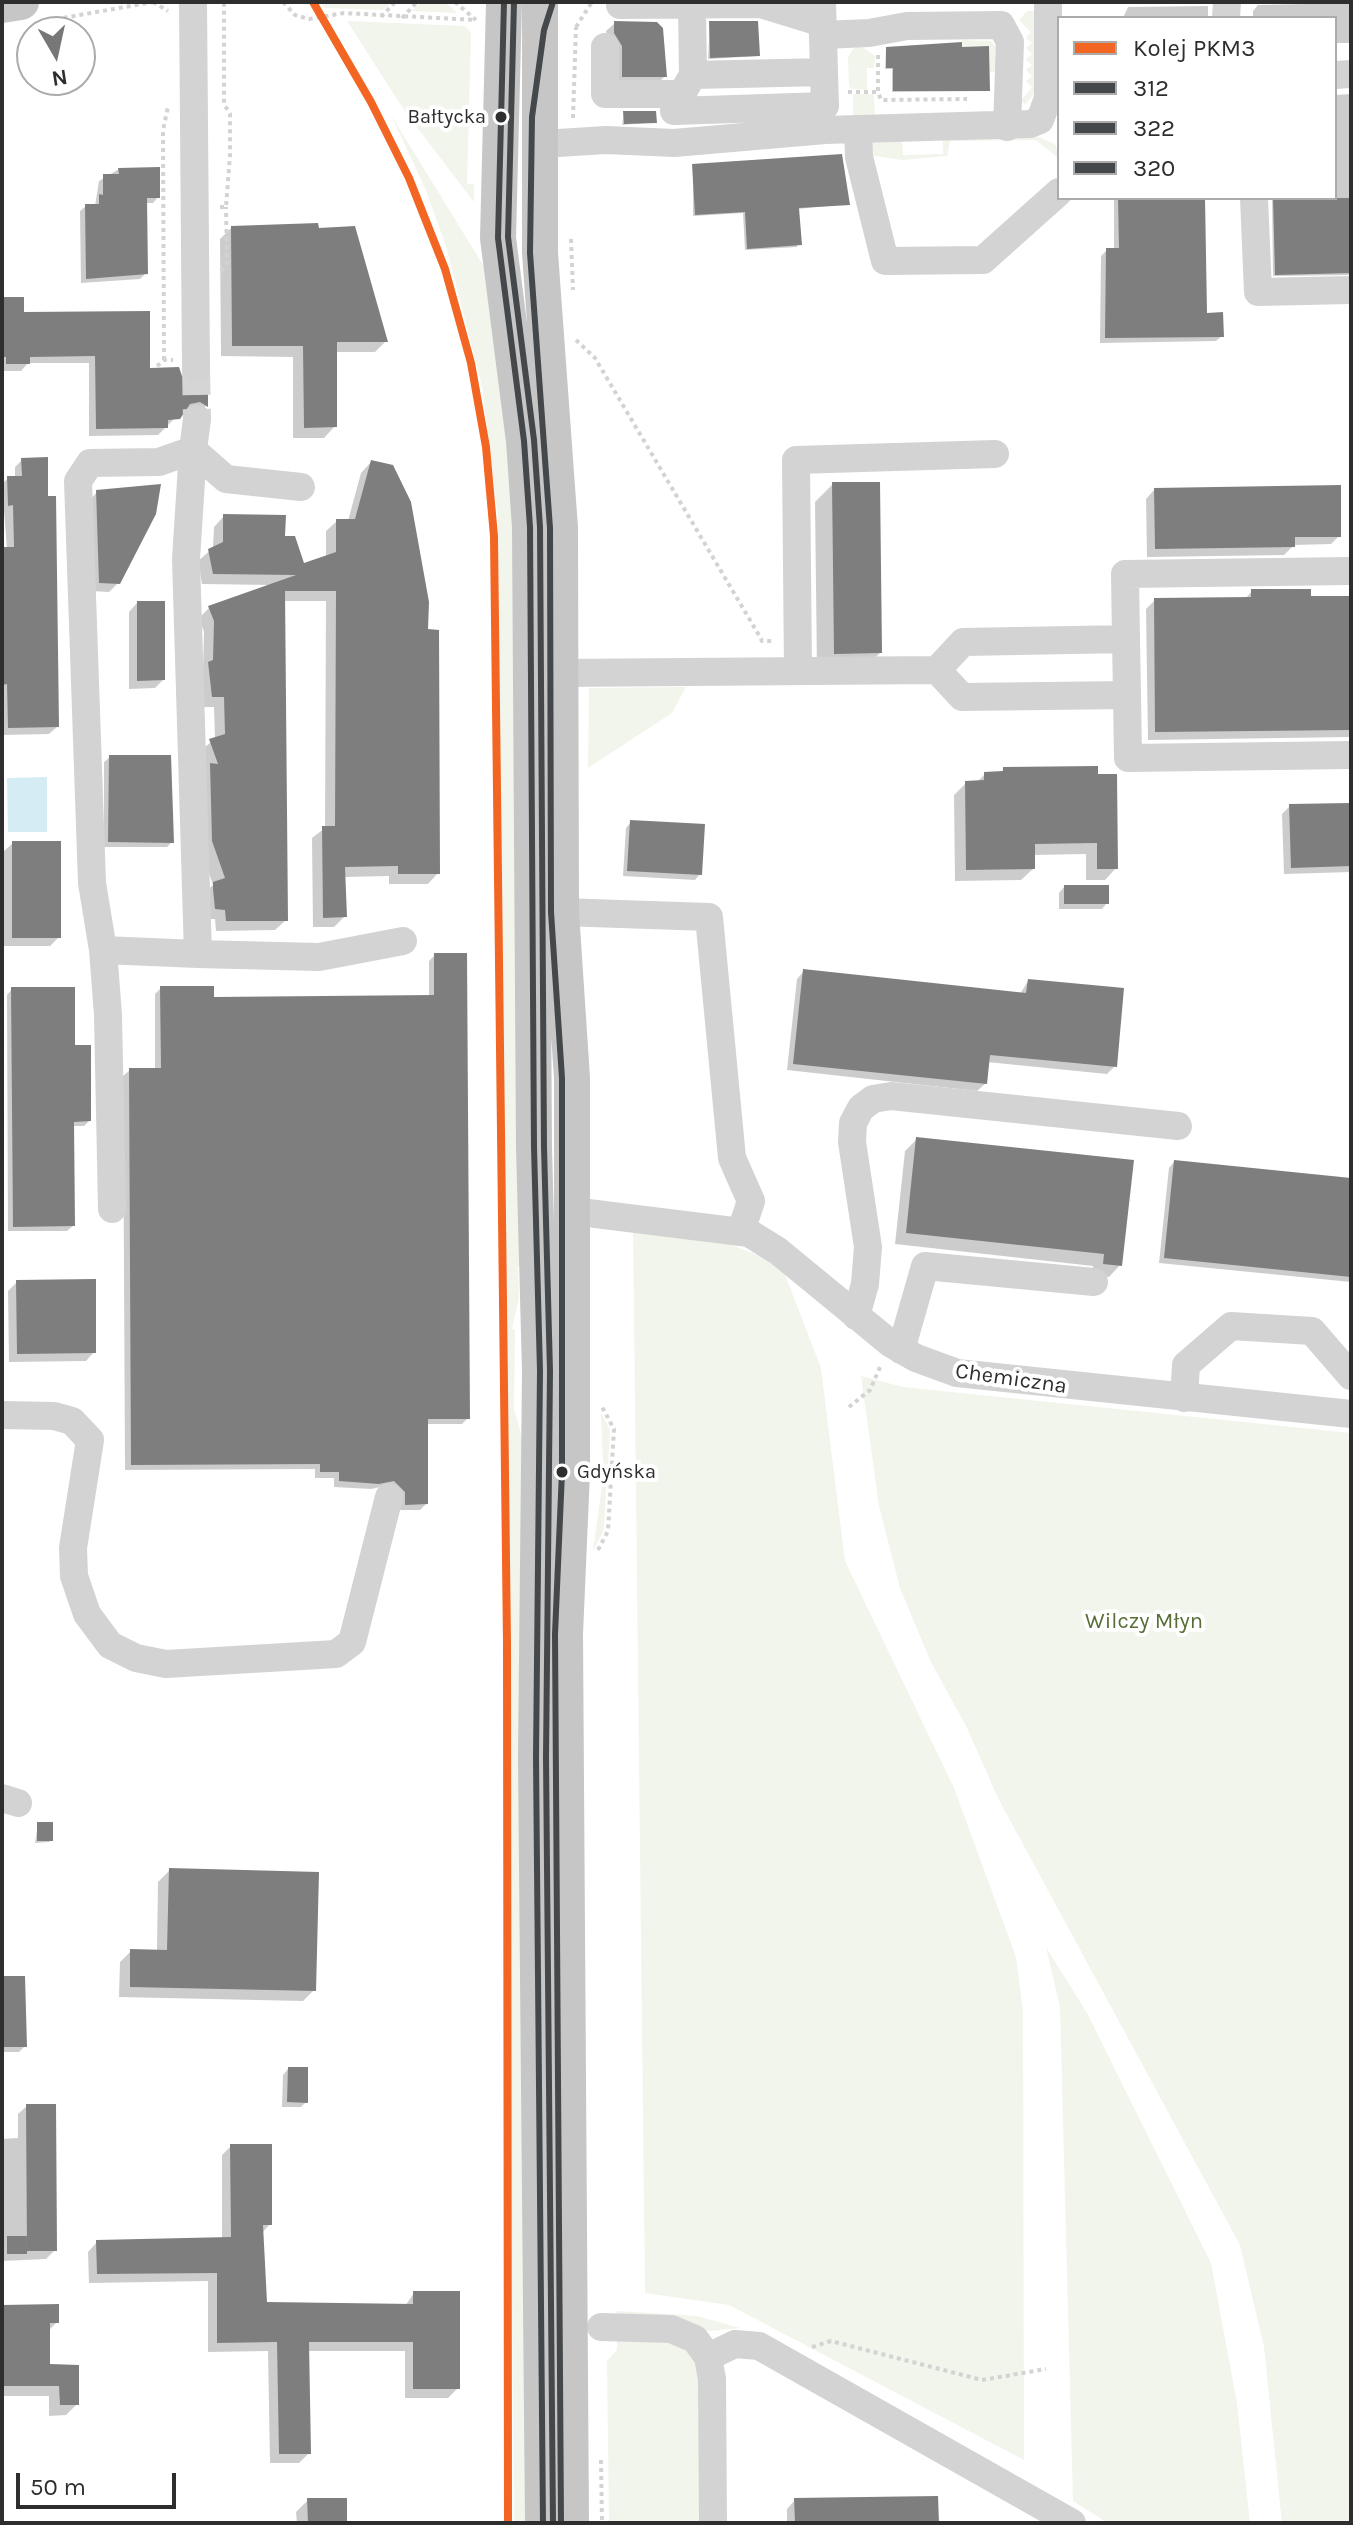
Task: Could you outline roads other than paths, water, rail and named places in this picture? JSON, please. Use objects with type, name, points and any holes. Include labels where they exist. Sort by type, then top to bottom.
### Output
[{"type":"main road","points":[[540,2],[540,253],[560,528],[561,912],[571,1065],[572,1472],[565,1634],[571,2523]]},
{"type":"main road","points":[[542,131],[554,31],[563,2]]},
{"type":"main road","points":[[2,5],[27,13]]},
{"type":"main road","points":[[493,11],[498,238],[524,441],[530,527],[534,1147],[540,1371],[536,1772],[543,2523]]},
{"type":"street","points":[[605,47],[605,94],[683,94],[833,112],[858,129],[1007,121],[1050,128],[1048,2]]},
{"type":"street","points":[[620,5],[761,4],[823,20],[873,42],[907,26],[1001,25],[1010,42],[1007,121]]},
{"type":"street","points":[[674,143],[683,94],[692,5]]},
{"type":"street","points":[[182,7],[196,367]]},
{"type":"street","points":[[823,20],[824,72],[833,112]]},
{"type":"street","points":[[683,94],[824,72]]},
{"type":"street","points":[[542,131],[606,140],[674,143],[802,135],[833,112]]},
{"type":"street","points":[[858,129],[859,157],[885,261],[983,260],[1057,194]]},
{"type":"street","points":[[1254,200],[1258,292],[1351,290]]},
{"type":"street","points":[[197,419],[186,559],[198,954]]},
{"type":"street","points":[[193,450],[226,479],[301,487]]},
{"type":"street","points":[[112,1209],[103,950],[92,883],[78,481],[90,463],[159,462],[193,450]]},
{"type":"street","points":[[798,671],[796,460],[995,454]]},
{"type":"street","points":[[1351,571],[1125,574],[1128,758],[1351,755]]},
{"type":"street","points":[[561,673],[937,670],[963,642],[1126,639]]},
{"type":"street","points":[[937,670],[962,697],[1127,695]]},
{"type":"street","points":[[561,912],[709,917],[732,1158],[751,1201],[741,1231]]},
{"type":"street","points":[[103,950],[319,957],[403,941]]},
{"type":"street","points":[[856,1316],[865,1284],[868,1247],[852,1142],[853,1123],[861,1108],[873,1099],[891,1096],[1178,1126]]},
{"type":"street","points":[[534,1147],[572,1211],[537,1247]]},
{"type":"street","name":"Chemiczna","points":[[572,1211],[741,1231],[778,1251],[896,1347],[940,1369],[967,1375],[1351,1414]]},
{"type":"street","points":[[896,1347],[925,1266],[1094,1282]]},
{"type":"street","points":[[1184,1398],[1186,1365],[1231,1326],[1312,1331],[1351,1376]]},
{"type":"street","points":[[2,1415],[54,1416],[72,1421],[90,1440],[73,1548],[74,1576],[87,1614],[110,1645],[136,1658],[166,1664],[336,1654],[352,1642],[389,1497]]},
{"type":"street","points":[[568,2262],[582,2297],[601,2327]]},
{"type":"street","points":[[601,2327],[671,2329],[695,2339],[708,2357],[712,2379],[713,2523]]},
{"type":"street","points":[[569,2416],[586,2354],[601,2327]]},
{"type":"street","points":[[708,2357],[735,2344],[759,2346],[1072,2523]]},
{"type":"water","points":[[47,777],[47,832],[8,832],[7,778]]},
{"type":"tunnel","points":[[196,367],[197,419]]},
{"type":"rail line","name":"PKM3","points":[[313,2],[371,102],[409,178],[445,269],[471,363],[486,447],[494,536],[507,1643],[508,2523]]},
{"type":"place","name":"Bałtycka","points":[[501,117]]},
{"type":"place","name":"Gdyńska","points":[[562,1472]]},
{"type":"park label","name":"Wilczy Młyn","points":[[1144,1622]]}]
